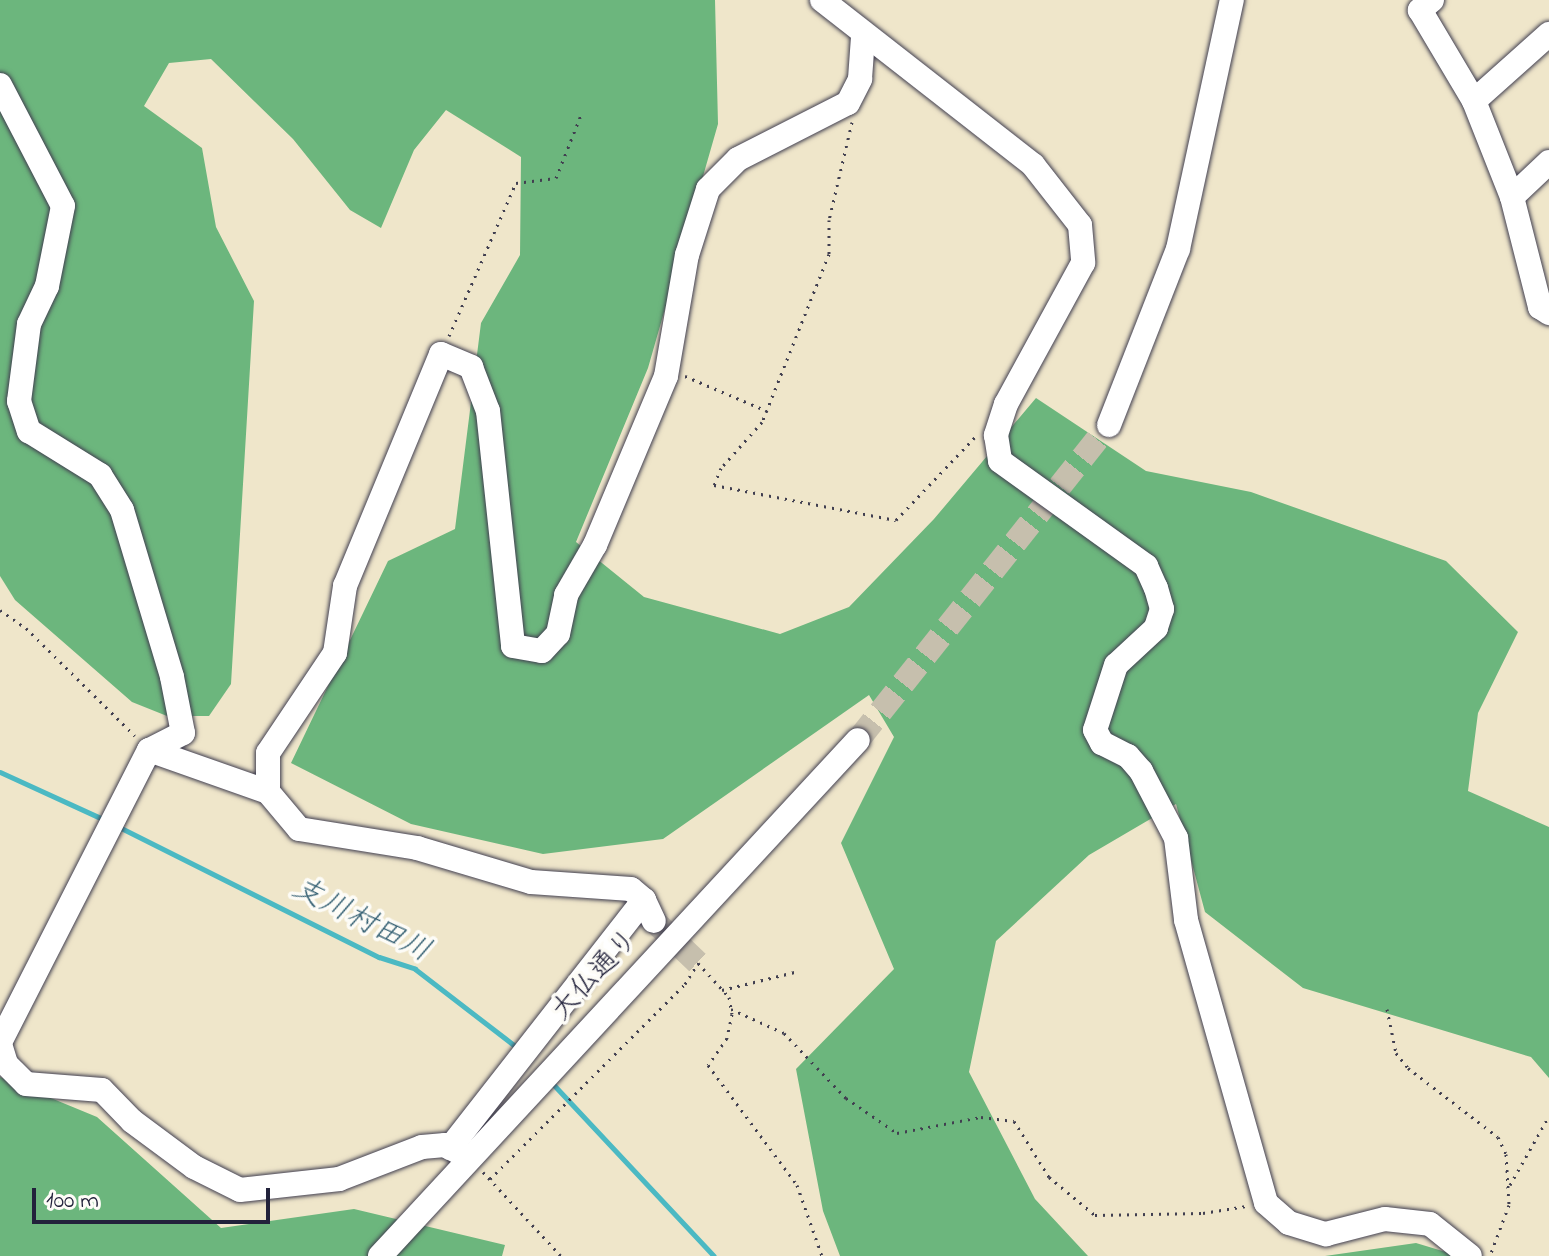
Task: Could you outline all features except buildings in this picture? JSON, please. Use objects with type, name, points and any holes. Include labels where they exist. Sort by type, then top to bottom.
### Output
[{"type":"street","points":[[822,0],[863,37],[1033,165],[1080,225],[1083,263],[1006,404],[996,435],[1000,461],[1146,566],[1156,588],[1162,609],[1156,628],[1116,665],[1095,730],[1102,743],[1128,756],[1141,771],[1176,838],[1186,920],[1266,1203],[1289,1223],[1326,1234],[1385,1219],[1430,1224],[1470,1256]]},
{"type":"street","points":[[1109,425],[1178,249],[1232,0]]},
{"type":"street","points":[[1432,0],[1420,10],[1474,101],[1512,197],[1546,306]]},
{"type":"street","points":[[1474,101],[1549,34]]},
{"type":"street","points":[[268,792],[268,753],[335,653],[345,586],[441,354],[471,367],[488,411],[513,646],[523,651],[542,651],[558,634],[566,595],[595,545],[669,369],[687,255],[708,189],[738,159],[829,116],[851,96],[860,79],[863,37]]},
{"type":"street","points":[[0,85],[63,206],[47,286],[29,324],[19,401],[29,431],[93,469],[122,510],[172,677],[183,733],[149,750],[0,1043],[6,1064],[26,1084],[102,1090],[132,1121],[194,1167],[240,1190],[339,1179],[422,1147],[459,1153],[508,1073],[649,910],[631,889],[531,882],[417,848],[299,829],[268,792],[149,750]]},
{"type":"street","points":[[1512,197],[1549,162]]},
{"type":"street","name":"大仏通り","points":[[380,1256],[459,1153],[525,1097],[858,740]]},
{"type":"path","points":[[851,96],[849,138],[829,220],[829,254],[767,411],[714,485],[896,520],[1006,404]]},
{"type":"path","points":[[441,354],[516,183],[556,178],[581,115]]},
{"type":"path","points":[[669,369],[767,411]]},
{"type":"path","points":[[0,610],[26,628],[149,750]]},
{"type":"path","points":[[490,1179],[685,984],[698,963],[722,990],[731,1009],[727,1038],[708,1065],[797,1185],[822,1256]]},
{"type":"path","points":[[722,990],[799,971]]},
{"type":"path","points":[[731,1009],[784,1033],[846,1098],[897,1133],[981,1117],[1014,1121],[1049,1177],[1095,1215],[1203,1213],[1266,1203]]},
{"type":"path","points":[[1387,1009],[1396,1053],[1408,1068],[1498,1137],[1510,1185]]},
{"type":"path","points":[[1488,1256],[1503,1231],[1510,1185],[1549,1116]]},
{"type":"path","points":[[459,1153],[490,1179],[561,1256]]},
{"type":"green space","points":[[0,0],[715,0],[718,124],[648,368],[576,542],[644,597],[780,634],[849,607],[934,519],[1036,398],[1146,471],[1251,492],[1446,561],[1518,632],[1478,713],[1468,791],[1549,827],[1549,1078],[1531,1057],[1303,988],[1205,912],[1176,804],[1089,855],[996,941],[969,1072],[1035,1199],[1088,1256],[840,1256],[823,1211],[796,1069],[894,969],[841,843],[894,737],[869,695],[663,839],[543,854],[411,824],[291,763],[388,561],[455,529],[481,323],[520,255],[521,157],[446,110],[414,150],[381,228],[350,210],[293,139],[211,59],[169,63],[144,106],[202,148],[216,227],[254,301],[231,684],[209,716],[167,716],[132,702],[15,600],[0,576]]},
{"type":"green space","points":[[0,1077],[97,1117],[221,1228],[354,1209],[505,1245],[502,1256],[0,1256]]},
{"type":"green space","points":[[1416,1243],[1459,1256],[1325,1256]]},
{"type":"waterway","name":"支川村田川","points":[[0,772],[105,820]]},
{"type":"waterway","name":"支川村田川","points":[[117,826],[379,957],[415,969],[519,1049]]},
{"type":"waterway","name":"支川村田川","points":[[551,1082],[714,1256]]},
{"type":"tunnel","points":[[858,740],[1109,425]]},
{"type":"tunnel","points":[[654,921],[698,963]]}]
